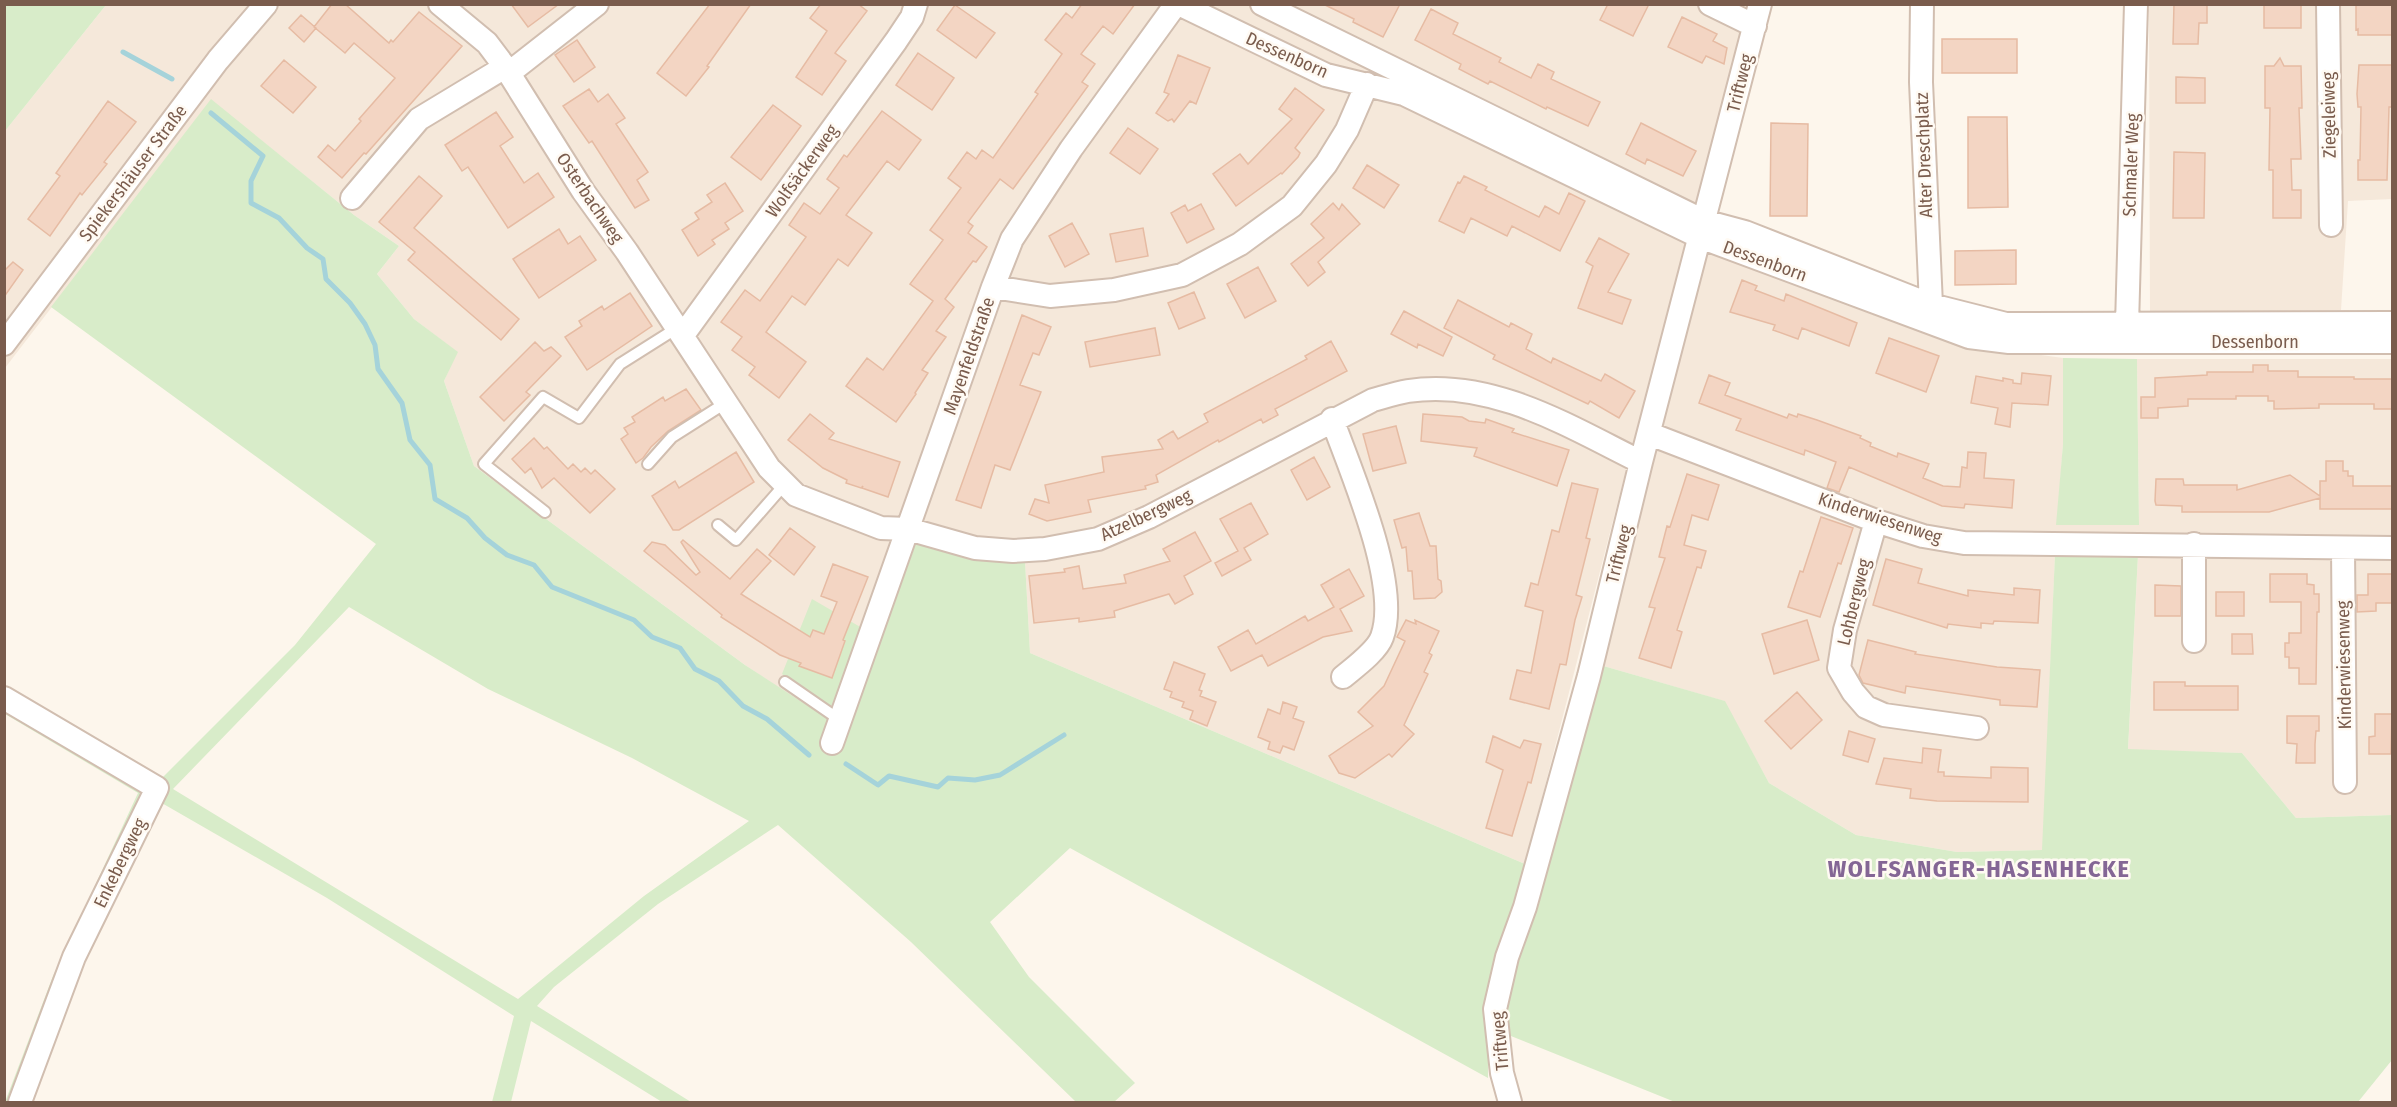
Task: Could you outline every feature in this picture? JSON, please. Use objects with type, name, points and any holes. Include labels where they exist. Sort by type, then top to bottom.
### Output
[{"type":"street","name":"Spiekershäuser Straße","points":[[4,344],[218,60],[266,4]]},
{"type":"street","name":"Osterbachweg","points":[[440,4],[487,43],[507,70],[583,190],[770,468],[784,484],[796,495],[881,528],[909,529]]},
{"type":"street","points":[[352,198],[419,119],[507,70],[597,4]]},
{"type":"street","name":"Wolfsäckerweg","points":[[680,331],[896,41],[912,17],[916,4]]},
{"type":"street","name":"Dessenborn","points":[[1178,4],[1326,75],[1404,94],[1702,229],[1969,337],[2009,342],[2392,342]]},
{"type":"street","name":"Mayenfeldstraße","points":[[832,743],[1012,239],[1071,149],[1178,4]]},
{"type":"street","name":"Dessenborn","points":[[1262,4],[1702,229],[1745,232],[1931,305],[2006,324],[2392,323]]},
{"type":"street","points":[[1710,4],[1757,15]]},
{"type":"street","name":"Alter Dreschplatz","points":[[1922,4],[1921,82],[1931,305]]},
{"type":"street","name":"Schmaler Weg","points":[[2127,325],[2136,4]]},
{"type":"street","name":"Ziegeleiweg","points":[[2328,4],[2331,225]]},
{"type":"street","name":"Triftweg","points":[[1510,1102],[1502,1073],[1495,1009],[1507,957],[1525,907],[1589,676],[1641,462],[1757,15]]},
{"type":"street","points":[[993,287],[1050,296],[1114,290],[1182,275],[1240,244],[1292,206],[1326,164],[1347,130],[1367,84]]},
{"type":"street","name":"Atzelbergweg","points":[[909,529],[975,548],[1013,551],[1045,549],[1098,539],[1149,517],[1332,419],[1373,400],[1408,391],[1432,389],[1469,392],[1501,398],[1555,419],[1641,462]]},
{"type":"street","points":[[1332,419],[1379,555],[1387,602],[1382,638],[1361,663],[1343,676]]},
{"type":"street","name":"Kinderwiesenweg","points":[[1650,434],[1876,521],[1923,536],[1964,543],[2392,548]]},
{"type":"street","name":"Lohbergweg","points":[[1876,521],[1845,630],[1839,668],[1853,692],[1866,707],[1884,715],[1977,728]]},
{"type":"street","points":[[2194,544],[2194,641]]},
{"type":"street","name":"Kinderwiesenweg","points":[[2343,548],[2345,782]]},
{"type":"street","name":"Enkebergweg","points":[[4,698],[157,788],[74,957],[20,1102]]},
{"type":"lane","points":[[545,512],[484,464],[543,397],[579,418],[620,364],[680,331]]},
{"type":"lane","points":[[648,464],[672,437],[727,402]]},
{"type":"lane","points":[[718,525],[736,540],[784,484]]},
{"type":"lane","points":[[785,682],[840,721]]},
{"type":"shaded area","points":[[106,5],[1749,5],[1525,864],[1030,653],[1025,561],[917,540],[847,733],[745,665],[474,466],[444,381],[457,352],[414,319],[377,274],[399,246],[354,215],[211,100],[5,368],[5,131]]},
{"type":"shaded area","points":[[2149,5],[2392,5],[2392,199],[2348,201],[2341,310],[2150,313]]},
{"type":"shaded area","points":[[1703,249],[1967,345],[2063,358],[2063,444],[2057,525],[2139,525],[2137,359],[2392,359],[2392,815],[2296,818],[2242,753],[2128,750],[2138,556],[2055,554],[2043,850],[1957,852],[1856,835],[1769,783],[1724,701],[1600,665]]},
{"type":"green space","points":[[4,5],[106,5],[5,131]]},
{"type":"green space","points":[[211,99],[354,215],[399,246],[377,274],[414,319],[458,352],[444,381],[474,466],[745,665],[848,732],[917,540],[1025,561],[1030,653],[1546,871],[1600,665],[1725,701],[1769,783],[1856,835],[1957,852],[2042,850],[2055,554],[2138,555],[2128,749],[2242,753],[2296,818],[2392,815],[2392,1060],[2358,1102],[1675,1102],[1511,1036],[1488,1042],[1488,1078],[1070,848],[990,922],[1029,977],[1135,1083],[1114,1102],[1076,1102],[911,942],[778,825],[658,904],[554,987],[537,1006],[691,1102],[662,1102],[531,1021],[511,1102],[492,1102],[514,1016],[327,898],[160,802],[82,963],[31,1102],[5,1102],[53,976],[138,793],[5,714],[5,689],[159,781],[295,645],[376,544],[51,307]],"holes":[[[349,607],[488,689],[632,758],[749,821],[644,896],[518,999],[173,789]]]},
{"type":"green space","points":[[2063,358],[2137,359],[2139,525],[2056,525],[2063,444]]},
{"type":"green space","points":[[812,599],[862,628],[831,707],[782,674]]},
{"type":"building","points":[[332,4],[345,4],[389,43],[391,40],[393,42],[419,12],[462,46],[342,178],[318,157],[328,145],[335,151],[395,78],[354,43],[345,53],[314,27]]},
{"type":"building","points":[[511,4],[559,4],[528,27]]},
{"type":"building","points":[[710,4],[751,4],[707,66],[709,67],[686,96],[657,73]]},
{"type":"building","points":[[821,4],[858,4],[867,11],[835,53],[846,61],[822,95],[796,77],[827,31],[810,18]]},
{"type":"building","points":[[1082,4],[1135,4],[1113,34],[1103,26],[1081,54],[1095,64],[1082,82],[1088,86],[1013,189],[1000,179],[968,222],[973,226],[968,233],[987,247],[976,262],[973,261],[945,299],[954,307],[936,331],[946,337],[922,370],[928,373],[896,422],[846,386],[867,358],[883,370],[933,301],[910,284],[943,240],[930,230],[961,188],[948,178],[967,152],[976,159],[982,150],[993,158],[1038,94],[1035,92],[1062,54],[1045,40],[1066,13],[1072,18]]},
{"type":"building","points":[[1323,4],[1400,4],[1383,37]]},
{"type":"building","points":[[1608,4],[1649,4],[1633,36],[1600,20]]},
{"type":"building","points":[[2174,4],[2207,4],[2207,23],[2199,23],[2198,44],[2173,44]]},
{"type":"building","points":[[2264,4],[2301,4],[2301,28],[2264,28]]},
{"type":"building","points":[[2356,4],[2392,4],[2392,35],[2358,35]]},
{"type":"building","points":[[955,5],[995,33],[976,58],[937,30]]},
{"type":"building","points":[[1431,9],[1458,23],[1453,34],[1501,58],[1499,62],[1531,78],[1538,64],[1554,72],[1551,79],[1600,102],[1588,126],[1547,107],[1546,109],[1490,81],[1488,84],[1459,69],[1461,64],[1415,40]]},
{"type":"building","points":[[301,15],[316,28],[304,42],[289,28]]},
{"type":"building","points":[[1682,17],[1717,34],[1713,41],[1727,48],[1724,64],[1706,56],[1702,63],[1668,47]]},
{"type":"building","points":[[1942,39],[2017,39],[2017,73],[1942,73]]},
{"type":"building","points":[[577,40],[595,67],[574,82],[555,55]]},
{"type":"building","points":[[918,53],[954,78],[932,110],[896,85]]},
{"type":"building","points":[[1178,55],[1210,68],[1196,104],[1190,101],[1174,122],[1156,113],[1169,94],[1164,92]]},
{"type":"building","points":[[2280,58],[2284,66],[2301,66],[2302,108],[2299,108],[2301,159],[2291,159],[2292,190],[2301,190],[2301,218],[2273,218],[2273,170],[2269,170],[2270,108],[2265,108],[2265,66],[2274,66]]},
{"type":"building","points":[[284,60],[316,87],[293,113],[261,86]]},
{"type":"building","points":[[2359,65],[2392,65],[2392,107],[2389,107],[2387,180],[2358,180],[2361,107],[2358,107],[2357,94]]},
{"type":"building","points":[[2176,77],[2205,78],[2205,103],[2176,103]]},
{"type":"building","points":[[1295,88],[1324,110],[1295,148],[1300,153],[1298,157],[1282,174],[1236,206],[1213,174],[1240,154],[1248,164],[1292,119],[1279,109]]},
{"type":"building","points":[[589,89],[598,102],[608,94],[625,118],[616,124],[648,172],[637,180],[649,200],[635,208],[592,141],[589,143],[563,106]]},
{"type":"building","points":[[108,101],[136,122],[104,162],[107,164],[82,195],[80,193],[50,236],[28,219],[60,176],[56,173]]},
{"type":"building","points":[[773,105],[801,126],[761,180],[731,157]]},
{"type":"building","points":[[882,111],[921,140],[899,170],[887,161],[846,215],[872,233],[848,266],[838,259],[805,305],[792,296],[766,332],[806,362],[779,398],[749,375],[755,367],[732,350],[742,337],[721,322],[745,290],[760,301],[806,237],[789,225],[804,203],[820,214],[839,188],[827,179],[844,155],[847,157]]},
{"type":"building","points":[[496,112],[513,137],[500,146],[524,183],[538,173],[554,197],[508,228],[468,167],[462,171],[445,145]]},
{"type":"building","points":[[1968,117],[2007,117],[2008,207],[1968,208]]},
{"type":"building","points":[[1641,123],[1696,151],[1683,176],[1647,159],[1645,164],[1626,154]]},
{"type":"building","points":[[1771,123],[1808,124],[1807,216],[1770,216]]},
{"type":"building","points":[[1128,128],[1158,149],[1140,174],[1110,153]]},
{"type":"building","points":[[2174,152],[2205,153],[2204,218],[2173,218]]},
{"type":"building","points":[[1367,165],[1399,185],[1384,208],[1353,188]]},
{"type":"building","points":[[419,176],[442,196],[414,228],[519,319],[501,340],[408,260],[415,252],[379,222]]},
{"type":"building","points":[[1464,176],[1487,187],[1485,190],[1539,217],[1545,206],[1559,214],[1569,193],[1585,201],[1560,251],[1512,226],[1507,236],[1471,218],[1464,233],[1439,221],[1458,182],[1460,183]]},
{"type":"building","points":[[725,183],[743,211],[725,223],[729,229],[712,240],[715,244],[698,256],[682,230],[699,219],[695,213],[712,202],[707,195]]},
{"type":"building","points":[[1333,203],[1339,210],[1342,204],[1360,224],[1318,262],[1325,272],[1308,286],[1291,264],[1324,238],[1311,224]]},
{"type":"building","points":[[1201,204],[1214,229],[1187,243],[1171,213],[1185,205],[1188,211]]},
{"type":"building","points":[[1072,223],[1089,254],[1065,267],[1049,236]]},
{"type":"building","points":[[1143,228],[1148,256],[1116,262],[1110,234]]},
{"type":"building","points":[[559,229],[568,244],[580,236],[596,260],[539,298],[513,259]]},
{"type":"building","points":[[1599,238],[1629,254],[1608,292],[1631,300],[1622,324],[1578,308],[1593,266],[1586,262]]},
{"type":"building","points":[[2016,250],[2016,284],[1955,285],[1955,251]]},
{"type":"building","points":[[13,262],[23,270],[4,297],[4,271]]},
{"type":"building","points":[[1258,267],[1276,301],[1245,318],[1227,284]]},
{"type":"building","points":[[1742,280],[1757,286],[1755,290],[1784,301],[1786,294],[1857,323],[1849,346],[1802,328],[1798,339],[1773,330],[1775,325],[1730,312]]},
{"type":"building","points":[[1194,292],[1205,318],[1179,329],[1168,303]]},
{"type":"building","points":[[630,293],[652,326],[587,370],[565,337],[582,326],[579,321],[602,306],[604,310]]},
{"type":"building","points":[[1458,300],[1509,327],[1511,323],[1532,334],[1526,349],[1551,363],[1553,358],[1601,381],[1605,374],[1635,391],[1619,418],[1590,401],[1588,404],[1493,359],[1495,355],[1444,328]]},
{"type":"building","points":[[1404,311],[1452,337],[1443,356],[1418,344],[1417,348],[1391,334]]},
{"type":"building","points":[[1022,315],[1051,327],[1039,355],[1033,353],[1020,385],[1041,392],[1010,470],[995,465],[981,508],[956,500]]},
{"type":"building","points":[[1155,328],[1160,355],[1090,367],[1085,342]]},
{"type":"building","points":[[1889,338],[1939,356],[1926,392],[1876,373]]},
{"type":"building","points":[[1331,341],[1347,371],[1275,409],[1278,415],[1263,423],[1261,419],[1219,442],[1218,440],[1156,475],[1158,482],[1145,486],[1146,489],[1088,500],[1091,512],[1047,521],[1029,514],[1035,499],[1049,503],[1045,485],[1104,472],[1102,457],[1163,449],[1158,440],[1173,431],[1178,439],[1208,422],[1204,414],[1307,359],[1305,356]]},
{"type":"building","points":[[535,342],[544,351],[551,347],[561,356],[526,392],[530,395],[504,421],[480,397]]},
{"type":"building","points":[[2253,365],[2268,365],[2268,371],[2298,371],[2298,377],[2392,379],[2392,409],[2374,409],[2374,404],[2319,404],[2319,408],[2274,409],[2274,401],[2268,401],[2268,396],[2236,396],[2236,399],[2188,399],[2188,406],[2158,408],[2158,418],[2141,418],[2141,397],[2155,397],[2155,378],[2207,375],[2207,372],[2253,372]]},
{"type":"building","points":[[2022,373],[2051,376],[2048,405],[2012,403],[2010,427],[1995,424],[1998,408],[1971,403],[1976,376],[2003,381],[2003,378],[2021,384]]},
{"type":"building","points":[[1709,375],[1730,383],[1725,395],[1787,418],[1789,414],[1797,417],[1798,414],[1817,420],[1861,436],[1860,438],[1871,443],[1870,446],[1897,457],[1898,453],[1929,464],[1923,478],[1943,486],[1960,487],[1962,467],[1967,468],[1968,452],[1986,453],[1984,478],[2014,480],[2012,508],[1965,504],[1964,508],[1942,506],[1849,467],[1839,492],[1827,488],[1836,462],[1805,450],[1804,455],[1736,430],[1741,419],[1699,403]]},
{"type":"building","points":[[686,389],[701,410],[668,431],[636,463],[621,439],[628,434],[624,428],[635,422],[632,417],[663,397],[665,401]]},
{"type":"building","points":[[810,414],[834,433],[829,439],[900,462],[888,497],[862,488],[863,486],[861,488],[846,483],[847,480],[823,468],[788,440]]},
{"type":"building","points":[[1423,414],[1462,417],[1469,421],[1485,423],[1486,419],[1514,429],[1512,432],[1569,450],[1557,486],[1474,456],[1477,448],[1421,441]]},
{"type":"building","points":[[1396,426],[1406,463],[1373,471],[1363,434]]},
{"type":"building","points":[[534,438],[544,449],[547,447],[568,469],[573,464],[581,472],[585,468],[591,474],[595,470],[615,489],[590,513],[554,478],[542,488],[531,468],[525,473],[512,459]]},
{"type":"building","points":[[736,452],[754,482],[679,530],[673,530],[652,496],[675,481],[679,488]]},
{"type":"building","points":[[1314,457],[1330,487],[1307,500],[1291,470]]},
{"type":"building","points":[[2326,461],[2343,461],[2343,471],[2348,471],[2348,476],[2353,476],[2353,486],[2392,486],[2392,509],[2320,509],[2320,498],[2269,512],[2182,512],[2182,506],[2156,505],[2155,501],[2156,479],[2183,479],[2184,485],[2237,485],[2237,490],[2290,475],[2320,496],[2320,481],[2326,481]]},
{"type":"building","points":[[1687,474],[1719,485],[1708,520],[1692,515],[1684,545],[1706,551],[1701,568],[1697,567],[1677,630],[1682,632],[1671,668],[1639,658],[1655,608],[1649,607],[1665,558],[1659,557],[1667,526],[1670,527]]},
{"type":"building","points":[[1572,483],[1598,489],[1586,538],[1590,539],[1576,595],[1582,597],[1566,665],[1560,664],[1549,709],[1510,699],[1517,670],[1531,673],[1543,611],[1525,606],[1531,583],[1538,585],[1552,530],[1559,532]]},
{"type":"building","points":[[1251,503],[1268,534],[1244,548],[1251,560],[1222,576],[1215,563],[1238,551],[1220,519]]},
{"type":"building","points":[[1419,513],[1430,546],[1436,546],[1438,579],[1441,581],[1442,592],[1435,598],[1414,599],[1412,571],[1408,571],[1406,547],[1402,548],[1394,520]]},
{"type":"building","points":[[1821,517],[1853,528],[1841,564],[1838,563],[1820,617],[1788,607],[1800,571],[1803,572]]},
{"type":"building","points":[[790,528],[815,547],[794,575],[769,555]]},
{"type":"building","points":[[1195,532],[1211,561],[1184,576],[1193,594],[1175,604],[1169,594],[1114,611],[1115,617],[1079,622],[1079,618],[1034,623],[1029,576],[1065,572],[1064,569],[1079,566],[1083,589],[1126,583],[1124,575],[1170,561],[1163,549]]},
{"type":"building","points":[[683,540],[730,579],[757,549],[771,561],[741,594],[810,637],[813,630],[824,634],[837,602],[821,596],[833,564],[868,577],[843,640],[845,641],[832,678],[799,666],[801,663],[780,655],[721,617],[722,615],[644,551],[652,542],[665,545],[696,575],[700,572],[681,542]]},
{"type":"building","points":[[1886,559],[1922,569],[1918,583],[1968,596],[1968,590],[2014,595],[2014,588],[2040,590],[2038,623],[1994,621],[1993,624],[1981,623],[1981,628],[1948,624],[1947,628],[1873,605]]},
{"type":"building","points":[[1349,569],[1364,596],[1340,609],[1352,631],[1323,637],[1268,666],[1262,655],[1231,671],[1218,647],[1248,630],[1256,644],[1305,616],[1308,621],[1334,607],[1321,585]]},
{"type":"building","points":[[2270,574],[2307,574],[2307,584],[2314,585],[2314,594],[2319,594],[2316,684],[2299,684],[2299,668],[2289,668],[2289,657],[2285,657],[2285,643],[2289,643],[2289,633],[2301,633],[2301,602],[2270,602]]},
{"type":"building","points":[[2368,574],[2392,574],[2392,603],[2376,603],[2376,611],[2357,612],[2357,595],[2368,595]]},
{"type":"building","points":[[2155,585],[2181,586],[2181,616],[2155,616]]},
{"type":"building","points":[[2216,592],[2244,592],[2244,616],[2216,616]]},
{"type":"building","points":[[1406,620],[1416,624],[1415,620],[1439,631],[1429,653],[1432,655],[1424,672],[1428,674],[1404,725],[1414,734],[1392,757],[1389,754],[1355,778],[1339,773],[1329,756],[1373,726],[1358,712],[1384,686],[1405,641],[1397,637]]},
{"type":"building","points":[[1807,620],[1819,660],[1774,674],[1762,634]]},
{"type":"building","points":[[2232,634],[2252,634],[2253,654],[2232,654]]},
{"type":"building","points":[[1868,640],[1916,652],[1915,654],[1997,667],[2040,670],[2037,707],[2000,705],[2000,700],[1906,686],[1905,693],[1863,683],[1859,675]]},
{"type":"building","points":[[1174,662],[1205,674],[1199,690],[1202,691],[1200,696],[1216,702],[1207,726],[1190,719],[1193,711],[1182,707],[1184,702],[1170,697],[1172,692],[1164,689]]},
{"type":"building","points":[[2154,682],[2185,682],[2185,686],[2238,686],[2238,710],[2154,710]]},
{"type":"building","points":[[1797,692],[1822,720],[1791,749],[1765,721]]},
{"type":"building","points":[[1283,702],[1297,707],[1293,718],[1304,722],[1294,750],[1283,746],[1280,753],[1268,749],[1270,742],[1258,737],[1268,709],[1280,714]]},
{"type":"building","points":[[2375,714],[2392,714],[2391,754],[2369,754],[2369,737],[2375,736]]},
{"type":"building","points":[[2287,716],[2319,716],[2315,763],[2296,763],[2297,744],[2287,743]]},
{"type":"building","points":[[1849,731],[1875,739],[1868,762],[1843,755]]},
{"type":"building","points":[[1493,736],[1520,748],[1524,740],[1541,744],[1531,783],[1528,782],[1512,836],[1486,828],[1503,770],[1486,762]]},
{"type":"building","points":[[1923,748],[1941,750],[1938,772],[1944,772],[1944,776],[1991,778],[1991,767],[2028,768],[2028,802],[1937,801],[1910,798],[1911,789],[1876,784],[1884,758],[1922,763]]},
{"type":"waterway","points":[[123,52],[172,79]]},
{"type":"waterway","points":[[211,113],[263,156],[251,181],[251,203],[279,218],[307,248],[323,259],[326,279],[350,303],[365,324],[375,345],[378,369],[402,403],[410,440],[430,465],[435,499],[467,518],[485,538],[507,555],[534,565],[552,587],[634,620],[652,637],[680,648],[695,669],[719,681],[743,706],[767,719],[809,755]]},
{"type":"waterway","points":[[846,764],[878,785],[889,776],[938,787],[948,778],[975,780],[1000,775],[1064,735]]},
{"type":"district","name":"WOLFSANGER-HASENHECKE","points":[[1979,869]]}]
